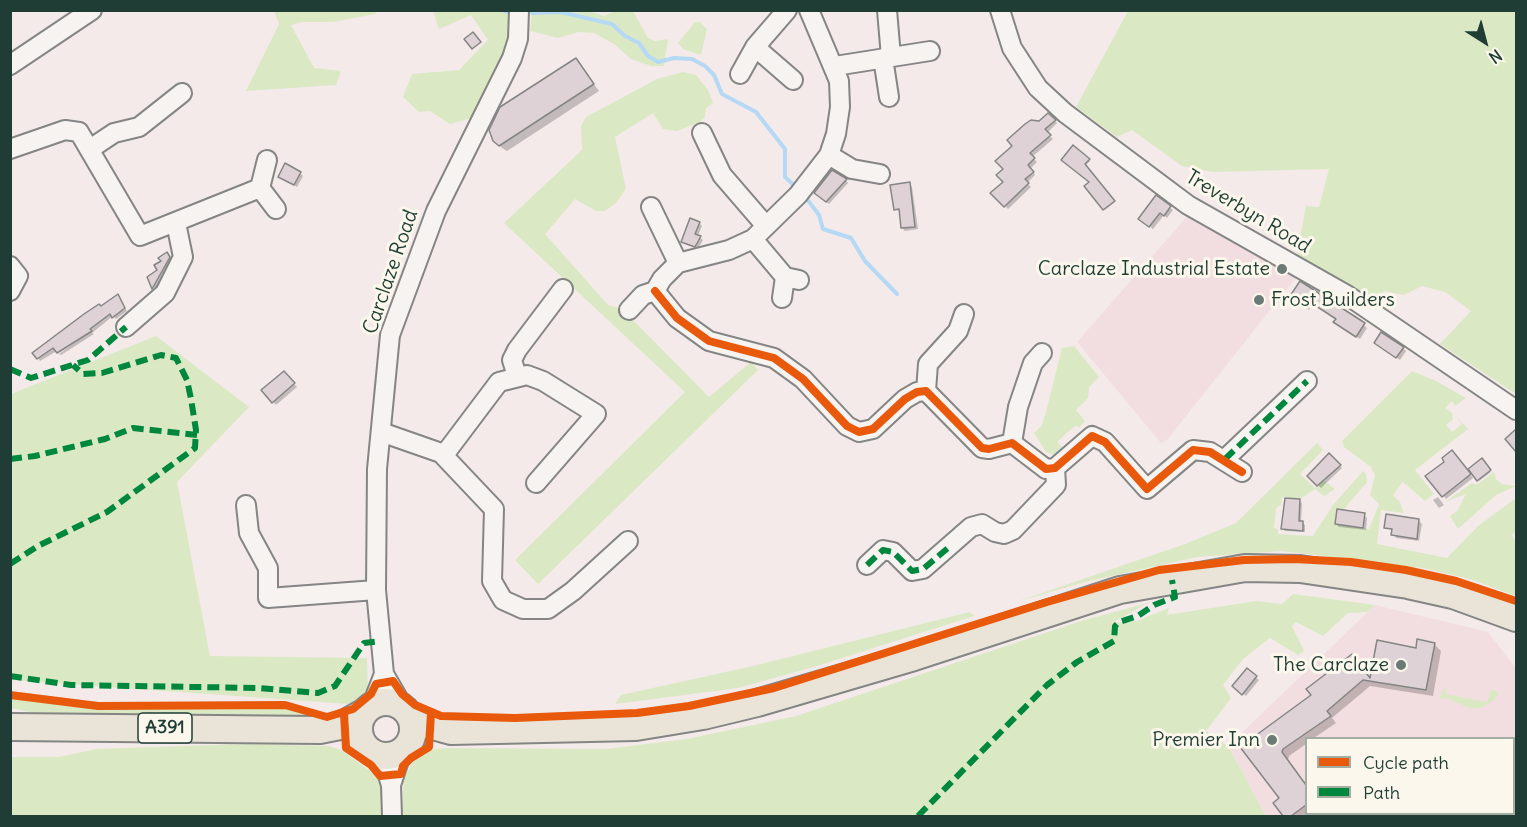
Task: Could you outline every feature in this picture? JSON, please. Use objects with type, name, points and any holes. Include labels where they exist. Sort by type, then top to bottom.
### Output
[{"type":"highway","points":[[451,731],[388,756],[371,751],[358,731],[368,709],[386,701],[406,711],[422,723],[451,731],[636,727],[704,716],[758,703],[914,657],[1120,590],[1245,568],[1300,569],[1408,585],[1453,596],[1516,618]]},
{"type":"highway","name":"A391","points":[[10,727],[320,730],[340,726],[368,709]]},
{"type":"highway","points":[[405,748],[414,730],[406,711]]},
{"type":"highway","name":"A391","points":[[320,730],[345,736],[371,751]]},
{"type":"street","points":[[10,64],[92,10]]},
{"type":"street","name":"Carclaze Road","points":[[406,711],[384,674],[376,590],[377,469],[390,335],[436,211],[512,58],[518,39],[519,10]]},
{"type":"street","points":[[740,74],[755,47],[787,10]]},
{"type":"street","points":[[629,310],[643,295],[655,291],[662,279],[678,263],[729,250],[759,232],[800,191],[829,155],[836,134],[840,107],[839,81],[835,66],[809,10]]},
{"type":"street","points":[[887,10],[889,97]]},
{"type":"street","name":"Treverbyn Road","points":[[1000,10],[1012,48],[1038,88],[1065,113],[1188,206],[1347,295],[1516,410]]},
{"type":"street","points":[[755,47],[785,81]]},
{"type":"street","points":[[835,66],[930,51]]},
{"type":"street","points":[[90,149],[114,133],[139,127],[182,93]]},
{"type":"street","points":[[10,149],[65,130],[79,132],[140,236],[260,188]]},
{"type":"street","points":[[702,133],[722,175],[792,279],[782,298]]},
{"type":"street","points":[[829,155],[864,173],[880,174]]},
{"type":"street","points":[[260,188],[267,160]]},
{"type":"street","points":[[260,188],[276,209]]},
{"type":"street","points":[[651,207],[678,263]]},
{"type":"street","points":[[126,327],[165,293],[183,257],[176,223]]},
{"type":"street","points":[[10,266],[18,276],[10,291]]},
{"type":"street","points":[[517,376],[512,360],[517,350],[563,289]]},
{"type":"street","points":[[655,291],[677,318],[709,341],[774,358],[803,379],[847,426],[859,432],[873,429],[905,399],[917,392],[926,391]]},
{"type":"street","points":[[964,314],[958,331],[928,364],[926,391],[982,448],[989,449],[1012,443]]},
{"type":"street","points":[[1012,443],[1018,407],[1033,363],[1042,353]]},
{"type":"street","points":[[444,455],[499,381],[527,375],[543,381],[596,414],[536,483]]},
{"type":"street","points":[[1225,459],[1307,381]]},
{"type":"street","points":[[381,432],[444,455],[494,509],[492,581],[503,600],[523,609],[548,609],[573,591],[628,541]]},
{"type":"street","points":[[1012,443],[1046,469],[1055,468],[1092,436],[1105,442],[1147,489],[1193,450],[1210,452],[1225,459],[1242,472]]},
{"type":"street","points":[[867,565],[883,550],[893,552],[912,571],[923,569],[971,527],[982,524],[994,532],[1004,534],[1013,530],[1056,485],[1055,468]]},
{"type":"street","points":[[246,505],[249,533],[268,568],[268,598],[376,590]]},
{"type":"street","name":"Carclaze Road","points":[[368,709],[384,674]]},
{"type":"street","points":[[391,785],[405,748]]},
{"type":"street","points":[[371,751],[386,769],[391,785],[392,816]]},
{"type":"shaded area","points":[[1191,212],[1298,275],[1167,440],[1161,443],[1077,342]]},
{"type":"shaded area","points":[[1375,605],[1488,632],[1516,668],[1516,816],[1266,816],[1228,746]]},
{"type":"green space","points":[[274,11],[377,11],[375,14],[333,22],[302,22],[291,25],[314,68],[341,71],[336,85],[246,91],[279,24]]},
{"type":"green space","points":[[433,11],[510,11],[508,43],[472,118],[450,124],[430,111],[419,112],[403,97],[412,74],[459,70],[488,40],[471,15],[439,29]]},
{"type":"green space","points":[[532,11],[589,11],[604,16],[615,11],[633,11],[648,38],[655,41],[668,39],[664,66],[651,66],[631,59],[614,44],[594,33],[578,32],[558,38],[530,31]]},
{"type":"green space","points":[[1128,11],[1516,11],[1516,394],[1440,344],[1471,311],[1445,292],[1422,286],[1404,295],[1384,291],[1375,304],[1296,258],[1306,206],[1319,207],[1329,169],[1213,172],[1182,166],[1132,130],[1117,137],[1076,107]]},
{"type":"green space","points":[[695,22],[700,22],[707,29],[701,55],[683,49],[678,43]]},
{"type":"green space","points":[[683,72],[696,75],[708,90],[713,103],[706,108],[705,117],[700,122],[677,131],[663,129],[653,113],[615,137],[626,189],[616,203],[605,211],[596,211],[575,199],[545,234],[608,305],[622,309],[709,397],[751,362],[758,370],[538,584],[515,560],[685,392],[504,223],[582,150],[581,126],[586,117],[657,79]]},
{"type":"green space","points":[[156,336],[249,407],[177,482],[210,656],[367,658],[368,691],[349,704],[11,680],[11,394]]},
{"type":"green space","points":[[1074,346],[1099,377],[1089,387],[1088,398],[1076,410],[1085,421],[1080,427],[1075,426],[1057,442],[1063,448],[1054,455],[1046,452],[1034,433],[1042,425],[1062,348]]},
{"type":"green space","points":[[1412,371],[1466,398],[1455,406],[1452,401],[1445,408],[1452,413],[1453,420],[1446,425],[1452,432],[1462,424],[1456,416],[1468,429],[1415,470],[1434,494],[1425,501],[1403,482],[1393,495],[1400,502],[1404,513],[1381,510],[1377,544],[1447,558],[1478,526],[1516,498],[1516,531],[1512,535],[1516,543],[1516,596],[1470,579],[1422,568],[1282,551],[1197,557],[1085,582],[1016,602],[1185,544],[1236,523],[1317,443],[1323,450],[1300,474],[1315,488],[1323,480],[1335,489],[1324,496],[1315,489],[1300,499],[1282,497],[1281,505],[1276,508],[1274,528],[1278,529],[1278,534],[1313,536],[1333,505],[1363,471],[1367,482],[1343,510],[1337,510],[1335,524],[1369,529],[1379,504],[1370,495],[1375,475],[1371,467],[1344,447],[1342,441]]},
{"type":"green space","points":[[1494,472],[1496,479],[1502,484],[1516,486],[1496,495],[1458,529],[1450,516],[1457,511],[1466,494],[1445,502],[1472,483],[1476,485]]},
{"type":"green space","points":[[1293,594],[1375,605],[1367,612],[1348,613],[1323,636],[1296,622],[1292,626],[1304,651],[1298,655],[1270,638],[1243,659],[1223,685],[1231,698],[1206,731],[1228,746],[1266,816],[401,816],[404,779],[412,763],[424,751],[443,748],[606,749],[687,739],[796,716],[1081,621],[1148,603],[1112,623],[1137,621],[1169,608],[1167,615],[1256,601],[1282,604]]},
{"type":"green space","points":[[970,612],[974,616],[817,666],[738,688],[615,704],[621,695],[753,666]]},
{"type":"green space","points":[[1446,687],[1445,694],[1487,702],[1491,690],[1499,692],[1494,700],[1481,708],[1469,708],[1446,698],[1440,699],[1441,692]]},
{"type":"green space","points":[[11,698],[97,708],[285,707],[299,711],[310,718],[57,718],[11,708]]},
{"type":"green space","points":[[246,744],[329,746],[341,750],[370,771],[383,785],[385,816],[11,816],[10,757],[59,757],[96,749]]},
{"type":"building","points":[[473,32],[481,42],[472,49],[464,39]]},
{"type":"building","points":[[576,58],[594,84],[499,146],[493,141],[489,130],[500,107]]},
{"type":"building","points":[[1048,113],[1056,120],[1045,129],[1051,135],[1030,153],[1035,158],[1028,165],[1034,172],[1025,179],[1029,183],[1004,207],[990,193],[1003,182],[996,175],[1003,169],[995,161],[1012,146],[1007,140],[1031,120],[1039,121]]},
{"type":"building","points":[[1073,145],[1090,159],[1085,164],[1115,201],[1103,210],[1084,186],[1089,182],[1061,160]]},
{"type":"building","points":[[285,163],[301,172],[294,185],[278,177]]},
{"type":"building","points":[[832,170],[847,179],[826,202],[814,193]]},
{"type":"building","points":[[910,182],[915,227],[901,228],[899,209],[894,210],[890,185]]},
{"type":"building","points":[[1156,195],[1171,206],[1164,216],[1160,213],[1149,227],[1138,219]]},
{"type":"building","points":[[690,218],[700,222],[695,234],[701,236],[695,247],[681,242]]},
{"type":"building","points":[[167,252],[170,257],[152,289],[147,277],[157,270],[154,265],[161,261],[158,258]]},
{"type":"building","points":[[1300,281],[1365,323],[1356,337],[1333,322],[1336,319],[1310,302],[1306,308],[1290,296]]},
{"type":"building","points":[[118,294],[125,308],[112,318],[110,314],[90,329],[92,331],[57,353],[53,348],[37,359],[32,353],[84,314]]},
{"type":"building","points":[[1381,332],[1404,347],[1396,358],[1374,343]]},
{"type":"building","points":[[284,371],[295,383],[272,403],[261,390]]},
{"type":"building","points":[[1516,429],[1516,452],[1505,439]]},
{"type":"building","points":[[1452,450],[1471,474],[1442,497],[1425,476],[1444,462],[1442,458]]},
{"type":"building","points":[[1329,453],[1341,465],[1317,486],[1307,476]]},
{"type":"building","points":[[1482,458],[1491,470],[1477,481],[1468,469]]},
{"type":"building","points":[[1285,498],[1300,499],[1299,521],[1303,521],[1303,531],[1281,529]]},
{"type":"building","points":[[1337,509],[1365,513],[1363,528],[1335,524]]},
{"type":"building","points":[[1386,514],[1419,519],[1417,539],[1391,535],[1392,529],[1384,528]]},
{"type":"building","name":"Premier Inn","points":[[1417,639],[1435,643],[1426,690],[1363,680],[1327,711],[1331,716],[1283,749],[1282,752],[1305,784],[1305,806],[1291,816],[1283,816],[1273,803],[1279,798],[1240,747],[1311,695],[1306,689],[1352,654],[1370,678],[1377,640],[1416,648]]},
{"type":"building","points":[[1247,668],[1257,676],[1242,695],[1232,686]]},
{"type":"waterway","points":[[294,10],[303,10]]},
{"type":"waterway","points":[[336,10],[347,10]]},
{"type":"waterway","points":[[502,10],[507,12]]},
{"type":"waterway","points":[[532,13],[560,12],[612,24],[625,36],[639,43],[648,56],[658,62],[674,58],[692,59],[705,66],[714,75],[722,94],[756,112],[785,149],[785,177],[797,188]]},
{"type":"waterway","points":[[804,195],[819,215],[823,229],[851,238],[865,261],[897,294]]},
{"type":"marked path","points":[[10,369],[31,378],[88,360],[126,327]]},
{"type":"marked path","points":[[10,564],[38,546],[107,512],[195,448],[196,430],[187,380],[176,358],[161,355],[102,373],[83,374],[73,365]]},
{"type":"marked path","points":[[1225,459],[1307,381]]},
{"type":"marked path","points":[[10,459],[35,456],[105,439],[133,428],[197,435]]},
{"type":"marked path","points":[[867,565],[883,550],[893,552],[912,571],[923,569],[948,548]]},
{"type":"marked path","points":[[918,816],[1047,685],[1077,662],[1114,641],[1115,626],[1119,622],[1138,616],[1154,605],[1175,597],[1172,580]]},
{"type":"marked path","points":[[10,676],[71,685],[259,688],[318,693],[335,686],[364,643],[380,641]]},
{"type":"cycle path","points":[[655,291],[677,318],[709,341],[774,358],[803,379],[847,426],[859,432],[873,429],[905,399],[917,392],[926,391],[982,448],[989,449],[1012,443],[1046,469],[1055,468],[1092,436],[1105,442],[1147,489],[1193,450],[1210,452],[1242,472]]},
{"type":"cycle path","points":[[10,695],[98,706],[285,705],[327,717],[353,709],[371,694],[376,684],[393,681],[402,694],[415,705],[441,716],[515,718],[637,713],[689,706],[774,688],[1047,602],[1159,570],[1244,560],[1294,559],[1351,562],[1406,570],[1456,581],[1516,601]]},
{"type":"cycle path","points":[[344,714],[346,748],[371,765],[380,776],[401,774],[403,766],[411,758],[429,747],[431,713]]},
{"type":"place","name":"Carclaze Industrial Estate","points":[[1282,269]]},
{"type":"place","name":"Frost Builders","points":[[1259,300]]},
{"type":"place","name":"The Carclaze","points":[[1401,665]]},
{"type":"place","name":"Premier Inn","points":[[1272,740]]}]
